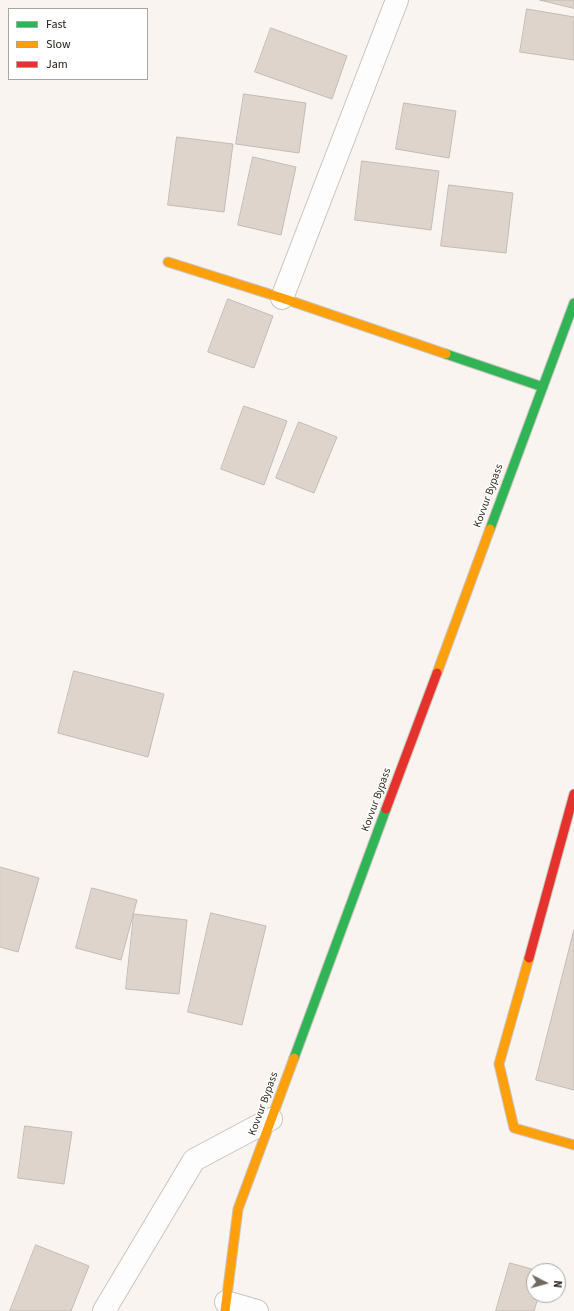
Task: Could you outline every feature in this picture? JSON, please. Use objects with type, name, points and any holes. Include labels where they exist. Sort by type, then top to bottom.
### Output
[{"type":"street","points":[[282,298],[397,0]]},
{"type":"street","points":[[168,262],[282,298],[543,387]]},
{"type":"street","name":"Kovvur Bypass","points":[[226,1307],[238,1208],[574,303]]},
{"type":"street","points":[[573,801],[499,1064],[514,1128],[574,1145]]},
{"type":"street","points":[[104,1311],[194,1160],[271,1119]]},
{"type":"street","points":[[226,1307],[257,1311]]},
{"type":"building","points":[[540,0],[574,0],[574,8]]},
{"type":"building","points":[[527,9],[574,17],[574,60],[520,52]]},
{"type":"building","points":[[271,28],[347,56],[332,99],[255,72]]},
{"type":"building","points":[[244,94],[306,103],[299,153],[236,144]]},
{"type":"building","points":[[404,103],[456,111],[449,158],[396,149]]},
{"type":"building","points":[[177,137],[233,144],[224,212],[168,205]]},
{"type":"building","points":[[253,157],[296,167],[281,235],[238,225]]},
{"type":"building","points":[[362,161],[439,171],[431,230],[355,220]]},
{"type":"building","points":[[449,185],[513,193],[506,253],[441,246]]},
{"type":"building","points":[[228,299],[273,316],[254,368],[208,352]]},
{"type":"building","points":[[244,406],[287,421],[264,485],[221,469]]},
{"type":"building","points":[[299,422],[337,437],[314,493],[276,478]]},
{"type":"building","points":[[74,671],[164,694],[148,757],[58,733]]},
{"type":"building","points":[[0,867],[39,878],[18,952],[0,947]]},
{"type":"building","points":[[92,888],[137,900],[121,960],[76,948]]},
{"type":"building","points":[[211,913],[266,926],[242,1025],[188,1012]]},
{"type":"building","points":[[134,914],[187,920],[179,994],[126,989]]},
{"type":"building","points":[[574,930],[574,1090],[536,1080]]},
{"type":"building","points":[[25,1126],[72,1132],[64,1184],[18,1178]]},
{"type":"building","points":[[36,1245],[89,1266],[71,1311],[10,1311]]},
{"type":"building","points":[[510,1263],[526,1267],[526,1303],[536,1303],[534,1311],[496,1311]]},
{"type":"traffic: fast","points":[[490,529],[574,303]]},
{"type":"traffic: fast","points":[[446,354],[543,387]]},
{"type":"traffic: fast","points":[[294,1058],[386,809]]},
{"type":"traffic: slow","points":[[168,262],[282,298],[446,354]]},
{"type":"traffic: slow","points":[[437,673],[490,529]]},
{"type":"traffic: slow","points":[[529,958],[499,1064],[514,1128],[574,1145]]},
{"type":"traffic: slow","points":[[225,1311],[238,1209],[294,1058]]},
{"type":"traffic: jam","points":[[386,809],[437,673]]},
{"type":"traffic: jam","points":[[529,958],[574,794]]}]
